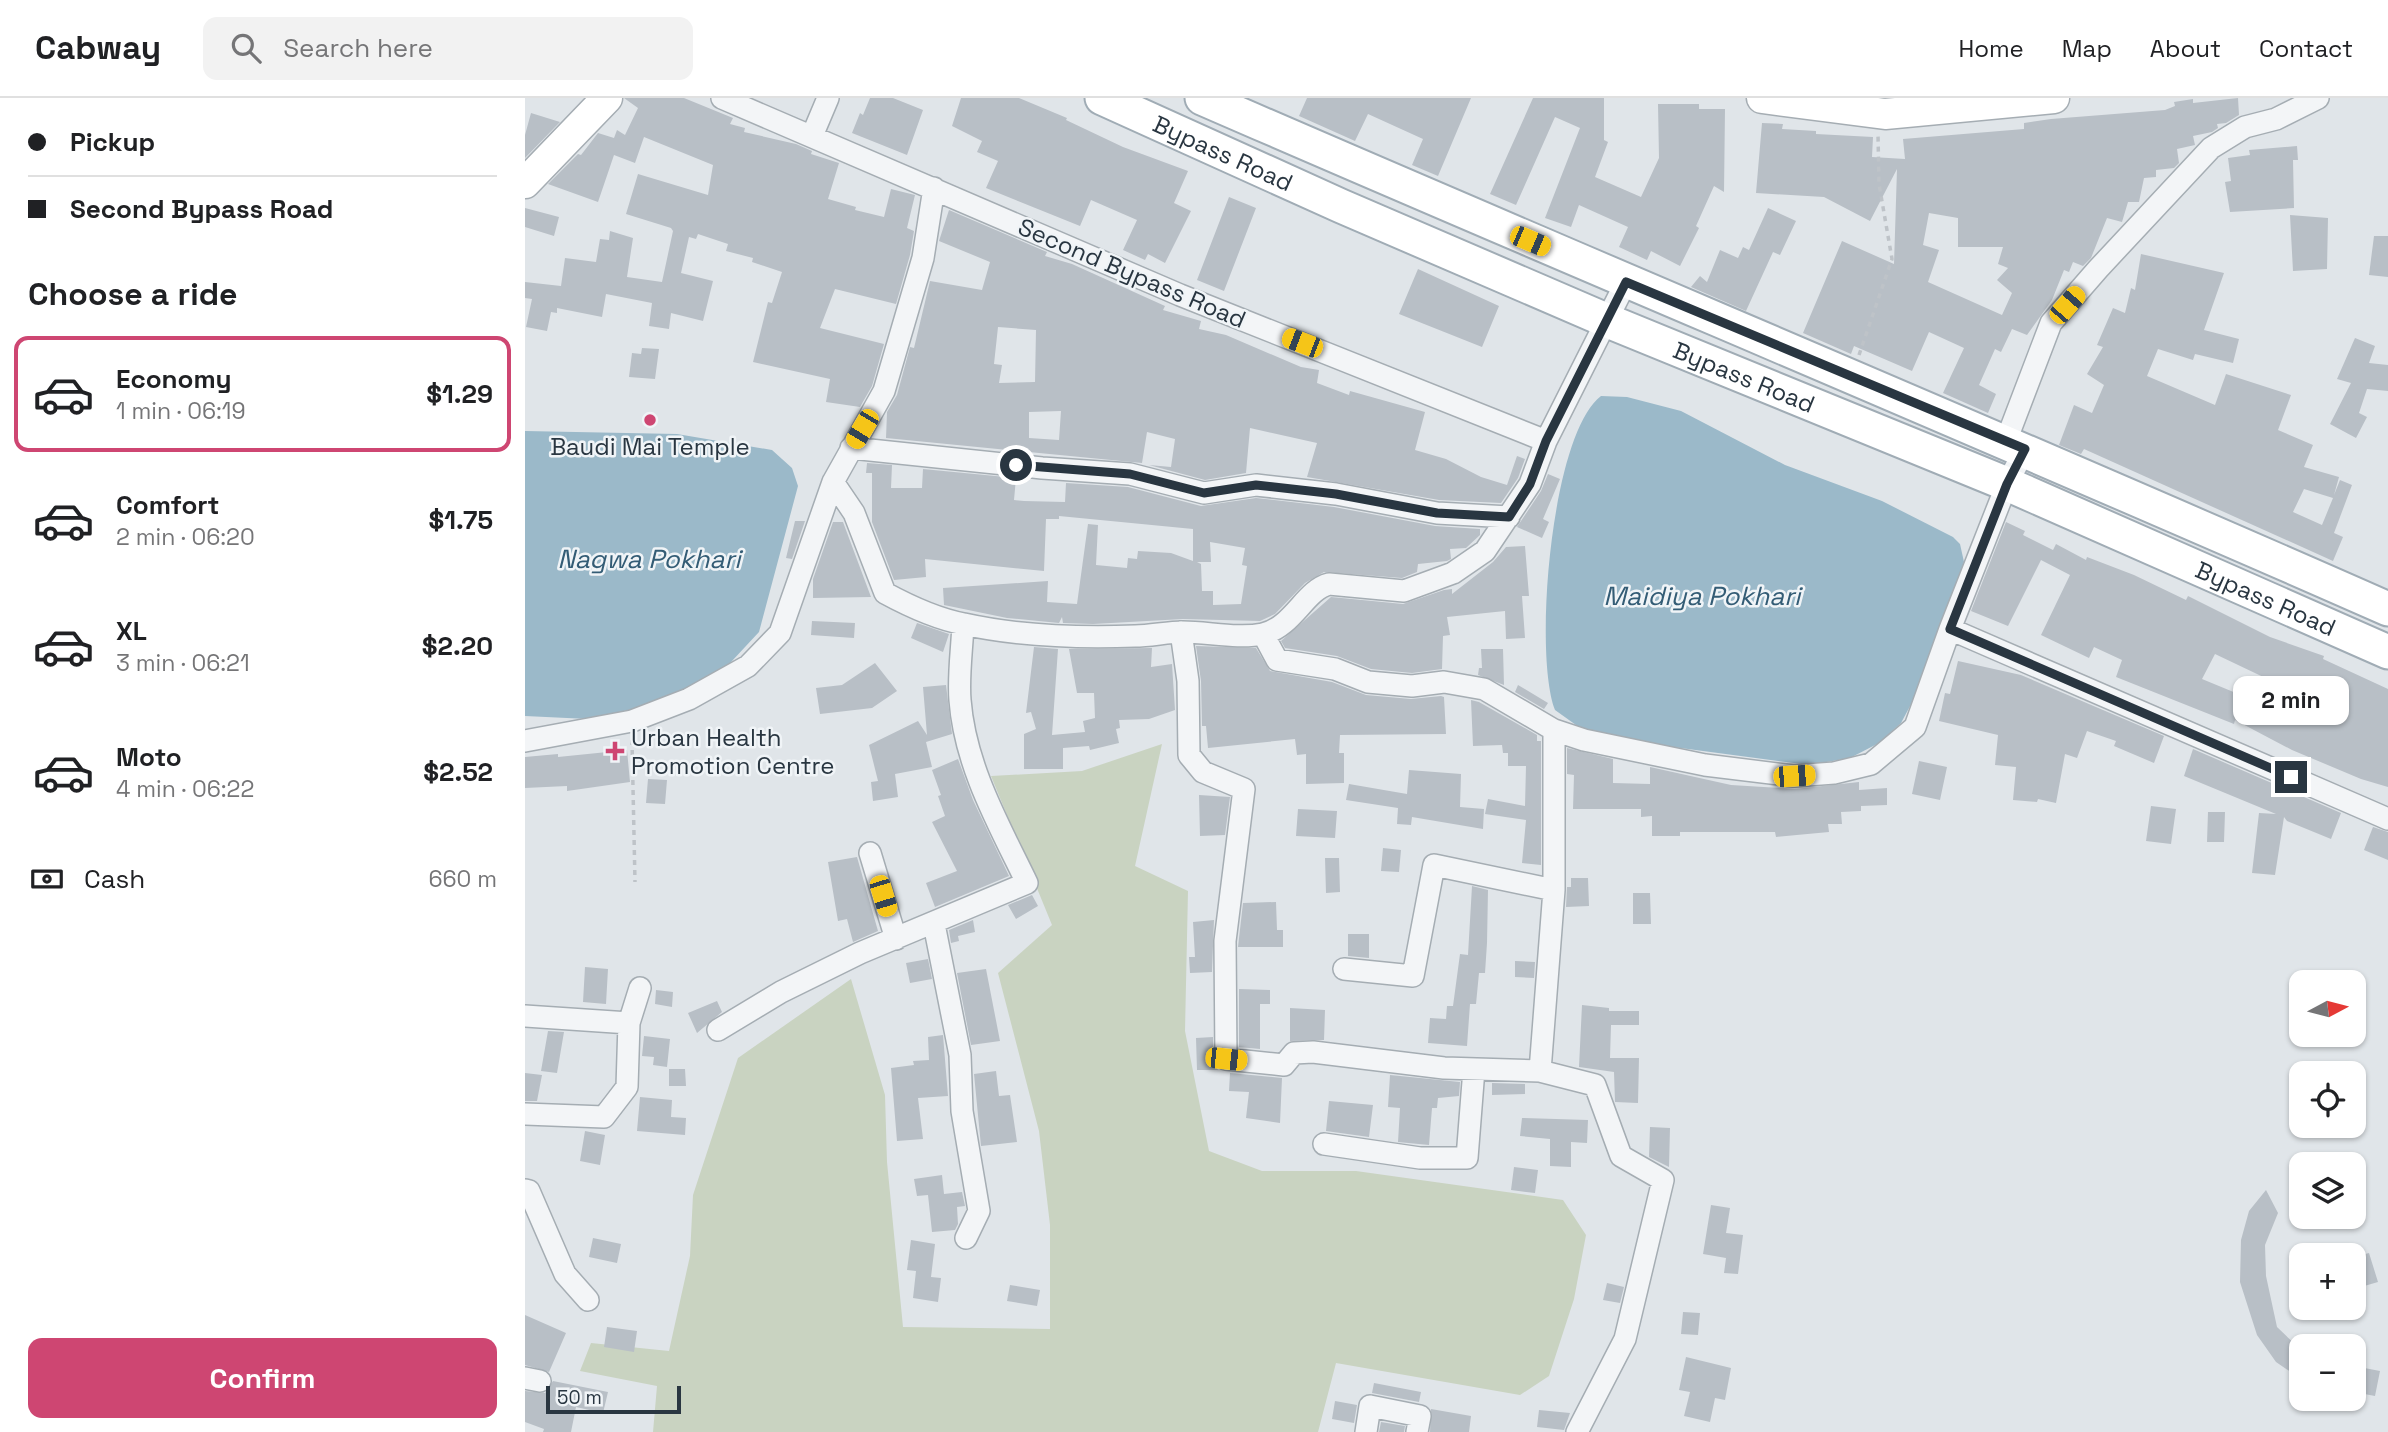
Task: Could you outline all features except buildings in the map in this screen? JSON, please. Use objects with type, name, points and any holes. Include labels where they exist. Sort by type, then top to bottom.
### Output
[{"type":"main road","points":[[525,183],[607,98]]},
{"type":"main road","name":"Bypass Road","points":[[1102,98],[1341,206],[1608,321],[2007,484],[2388,652]]},
{"type":"main road","name":"Bypass Road","points":[[1202,98],[1626,282],[2015,445],[2388,609]]},
{"type":"main road","points":[[1777,100],[1884,109],[2054,98]]},
{"type":"main road","points":[[1341,206],[1362,167]]},
{"type":"street","name":"Second Bypass Road","points":[[722,98],[1180,295],[1546,441]]},
{"type":"street","points":[[812,136],[828,98]]},
{"type":"street","points":[[1263,634],[1277,660],[1335,669],[1368,682],[1412,686],[1444,682],[1484,689],[1554,730],[1628,750],[1705,765],[1794,776],[1834,773],[1871,764],[1915,727],[2007,484],[2015,445],[2051,323],[2211,148],[2245,127],[2276,119],[2318,98]]},
{"type":"street","points":[[525,741],[632,720],[689,699],[748,666],[780,633],[833,482],[884,391],[923,258],[934,188]]},
{"type":"street","points":[[833,482],[854,513],[885,593],[909,605],[964,624],[1058,635],[1135,636],[1181,632],[1263,634],[1281,626],[1301,609],[1319,587],[1329,584],[1404,591],[1453,573],[1485,551],[1530,484],[1546,441],[1626,282]]},
{"type":"street","points":[[851,447],[1042,468],[1130,474],[1204,493],[1256,485],[1336,494],[1437,513],[1509,517]]},
{"type":"street","points":[[717,1030],[781,992],[1027,883],[983,792],[966,734],[960,700],[964,624]]},
{"type":"street","points":[[1950,629],[2388,819]]},
{"type":"street","points":[[1181,632],[1188,681],[1189,755],[1203,772],[1244,789],[1225,941],[1226,1059],[1284,1065],[1294,1053],[1313,1052],[1474,1069],[1540,1071],[1595,1085],[1621,1156],[1663,1180],[1625,1339],[1577,1432]]},
{"type":"street","points":[[1540,1071],[1554,890],[1554,730]]},
{"type":"street","points":[[870,853],[896,939]]},
{"type":"street","points":[[1344,969],[1413,976],[1434,865],[1554,890]]},
{"type":"street","points":[[934,924],[960,1055],[962,1111],[979,1211],[967,1238]]},
{"type":"street","points":[[525,1114],[604,1117],[627,1087],[629,1023],[640,988]]},
{"type":"street","points":[[525,1016],[629,1023]]},
{"type":"street","points":[[1324,1144],[1420,1158],[1467,1158],[1474,1069]]},
{"type":"street","points":[[525,1190],[529,1191],[565,1274],[588,1300]]},
{"type":"street","points":[[1366,1432],[1370,1406],[1420,1416],[1417,1432]]},
{"type":"path","points":[[1851,377],[1892,259],[1879,184],[1884,109]]},
{"type":"path","points":[[632,720],[635,882]]},
{"type":"green space","points":[[1162,744],[1135,866],[1188,891],[1185,1031],[1209,1151],[1262,1171],[1356,1171],[1563,1200],[1586,1235],[1574,1299],[1549,1376],[1520,1395],[1336,1363],[1318,1432],[653,1432],[657,1386],[580,1371],[591,1343],[669,1351],[690,1256],[693,1195],[738,1058],[851,979],[885,1095],[887,1162],[903,1327],[1050,1329],[1050,1225],[1039,1131],[998,973],[1052,925],[991,776],[1082,771]]},
{"type":"water","name":"Maidiya Pokhari","points":[[1601,396],[1627,397],[1681,411],[1785,465],[1882,501],[1953,537],[1960,544],[1964,562],[1916,695],[1901,723],[1879,743],[1850,758],[1809,765],[1673,747],[1625,745],[1583,730],[1555,710],[1549,682],[1546,642],[1551,546],[1570,453],[1584,418]]},
{"type":"water","name":"Nagwa Pokhari","points":[[525,431],[677,434],[772,450],[792,468],[798,486],[759,632],[718,676],[642,707],[588,719],[525,716]]},
{"type":"place","name":"Baudi Mai Temple","points":[[650,420]]},
{"type":"place","name":"Urban Health Promotion Centre","points":[[615,751]]},
{"type":"route","points":[[1016,465],[1130,474],[1204,493],[1256,485],[1336,494],[1437,513],[1509,517],[1530,484],[1546,441],[1626,282],[2025,449],[2007,484],[1950,629],[2291,777]]}]
